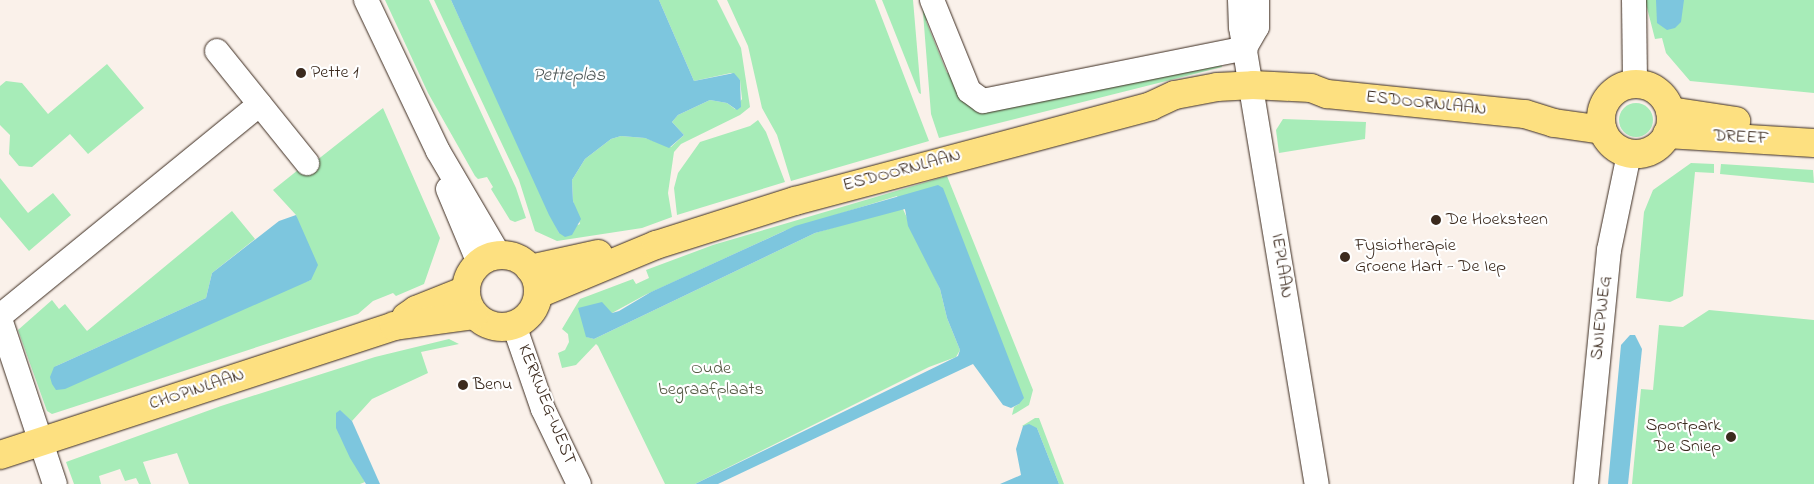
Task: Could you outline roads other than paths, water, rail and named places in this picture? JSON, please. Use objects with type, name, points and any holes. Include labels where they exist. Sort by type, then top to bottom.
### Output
[{"type":"main road","points":[[1635,84],[1657,92],[1669,123],[1652,151],[1629,154],[1612,145],[1603,117],[1617,90],[1635,84]]},
{"type":"main road","name":"ESDOORNLAAN","points":[[534,281],[860,182],[1151,106],[1175,94],[1254,94],[1311,88],[1327,94],[1525,114],[1548,108],[1603,117]]},
{"type":"main road","name":"DREEF","points":[[1669,123],[1814,131]]},
{"type":"main road","name":"DREEF","points":[[1669,123],[1814,143]]},
{"type":"main road","points":[[516,258],[534,281],[528,316],[514,325],[493,326],[474,315],[466,290],[468,280],[489,259],[516,258]]},
{"type":"main road","name":"CHOPINLAAN","points":[[394,326],[416,310],[466,290]]},
{"type":"main road","name":"CHOPINLAAN","points":[[0,455],[394,326],[474,315]]},
{"type":"street","points":[[366,0],[489,259]]},
{"type":"street","points":[[932,0],[969,91],[982,101],[1246,48],[1257,27],[1257,0]]},
{"type":"street","name":"IEPLAAN","points":[[1240,0],[1246,48],[1317,484]]},
{"type":"street","points":[[1634,0],[1635,84]]},
{"type":"street","points":[[217,51],[308,163]]},
{"type":"street","points":[[55,484],[0,317],[260,104]]},
{"type":"street","name":"SNIEPWEG","points":[[1586,484],[1609,250],[1629,154]]},
{"type":"street","name":"KERKWEG-WEST","points":[[514,325],[544,409],[579,484]]},
{"type":"water","name":"Petteplas","points":[[451,0],[659,0],[694,81],[734,73],[740,80],[741,107],[737,110],[727,103],[710,100],[678,115],[672,122],[684,135],[669,148],[645,138],[621,136],[611,139],[585,159],[572,180],[573,201],[581,219],[572,235],[565,237],[559,233],[549,215]]},
{"type":"water","points":[[1656,0],[1684,0],[1681,22],[1675,28],[1667,30],[1657,23]]},
{"type":"water","points":[[938,185],[943,188],[1024,398],[1019,404],[1011,408],[1003,405],[973,364],[718,484],[695,484],[958,356],[960,350],[947,318],[940,289],[908,226],[905,209],[815,233],[594,339],[586,337],[578,308],[602,302],[612,313],[619,311],[651,292],[795,226]]},
{"type":"water","points":[[296,215],[318,265],[311,280],[65,389],[56,390],[50,377],[54,367],[206,298],[212,273],[279,221]]},
{"type":"water","points":[[1630,335],[1635,335],[1642,349],[1628,484],[1608,484],[1621,345]]},
{"type":"water","points":[[340,410],[352,421],[380,484],[366,484],[350,458],[336,428],[336,413]]},
{"type":"water","points":[[1029,424],[1037,428],[1059,484],[1000,484],[1021,475],[1016,449],[1023,426]]},
{"type":"place","name":"Pette 1","points":[[301,73]]},
{"type":"place","name":"De Hoeksteen","points":[[1436,220]]},
{"type":"place","name":"Fysiotherapie Groene Hart - De Iep","points":[[1345,257]]},
{"type":"place","name":"Benu","points":[[463,385]]},
{"type":"place","name":"Sportpark De Sniep","points":[[1731,437]]},
{"type":"park label","name":"Oude begraafplaats","points":[[711,380]]}]
